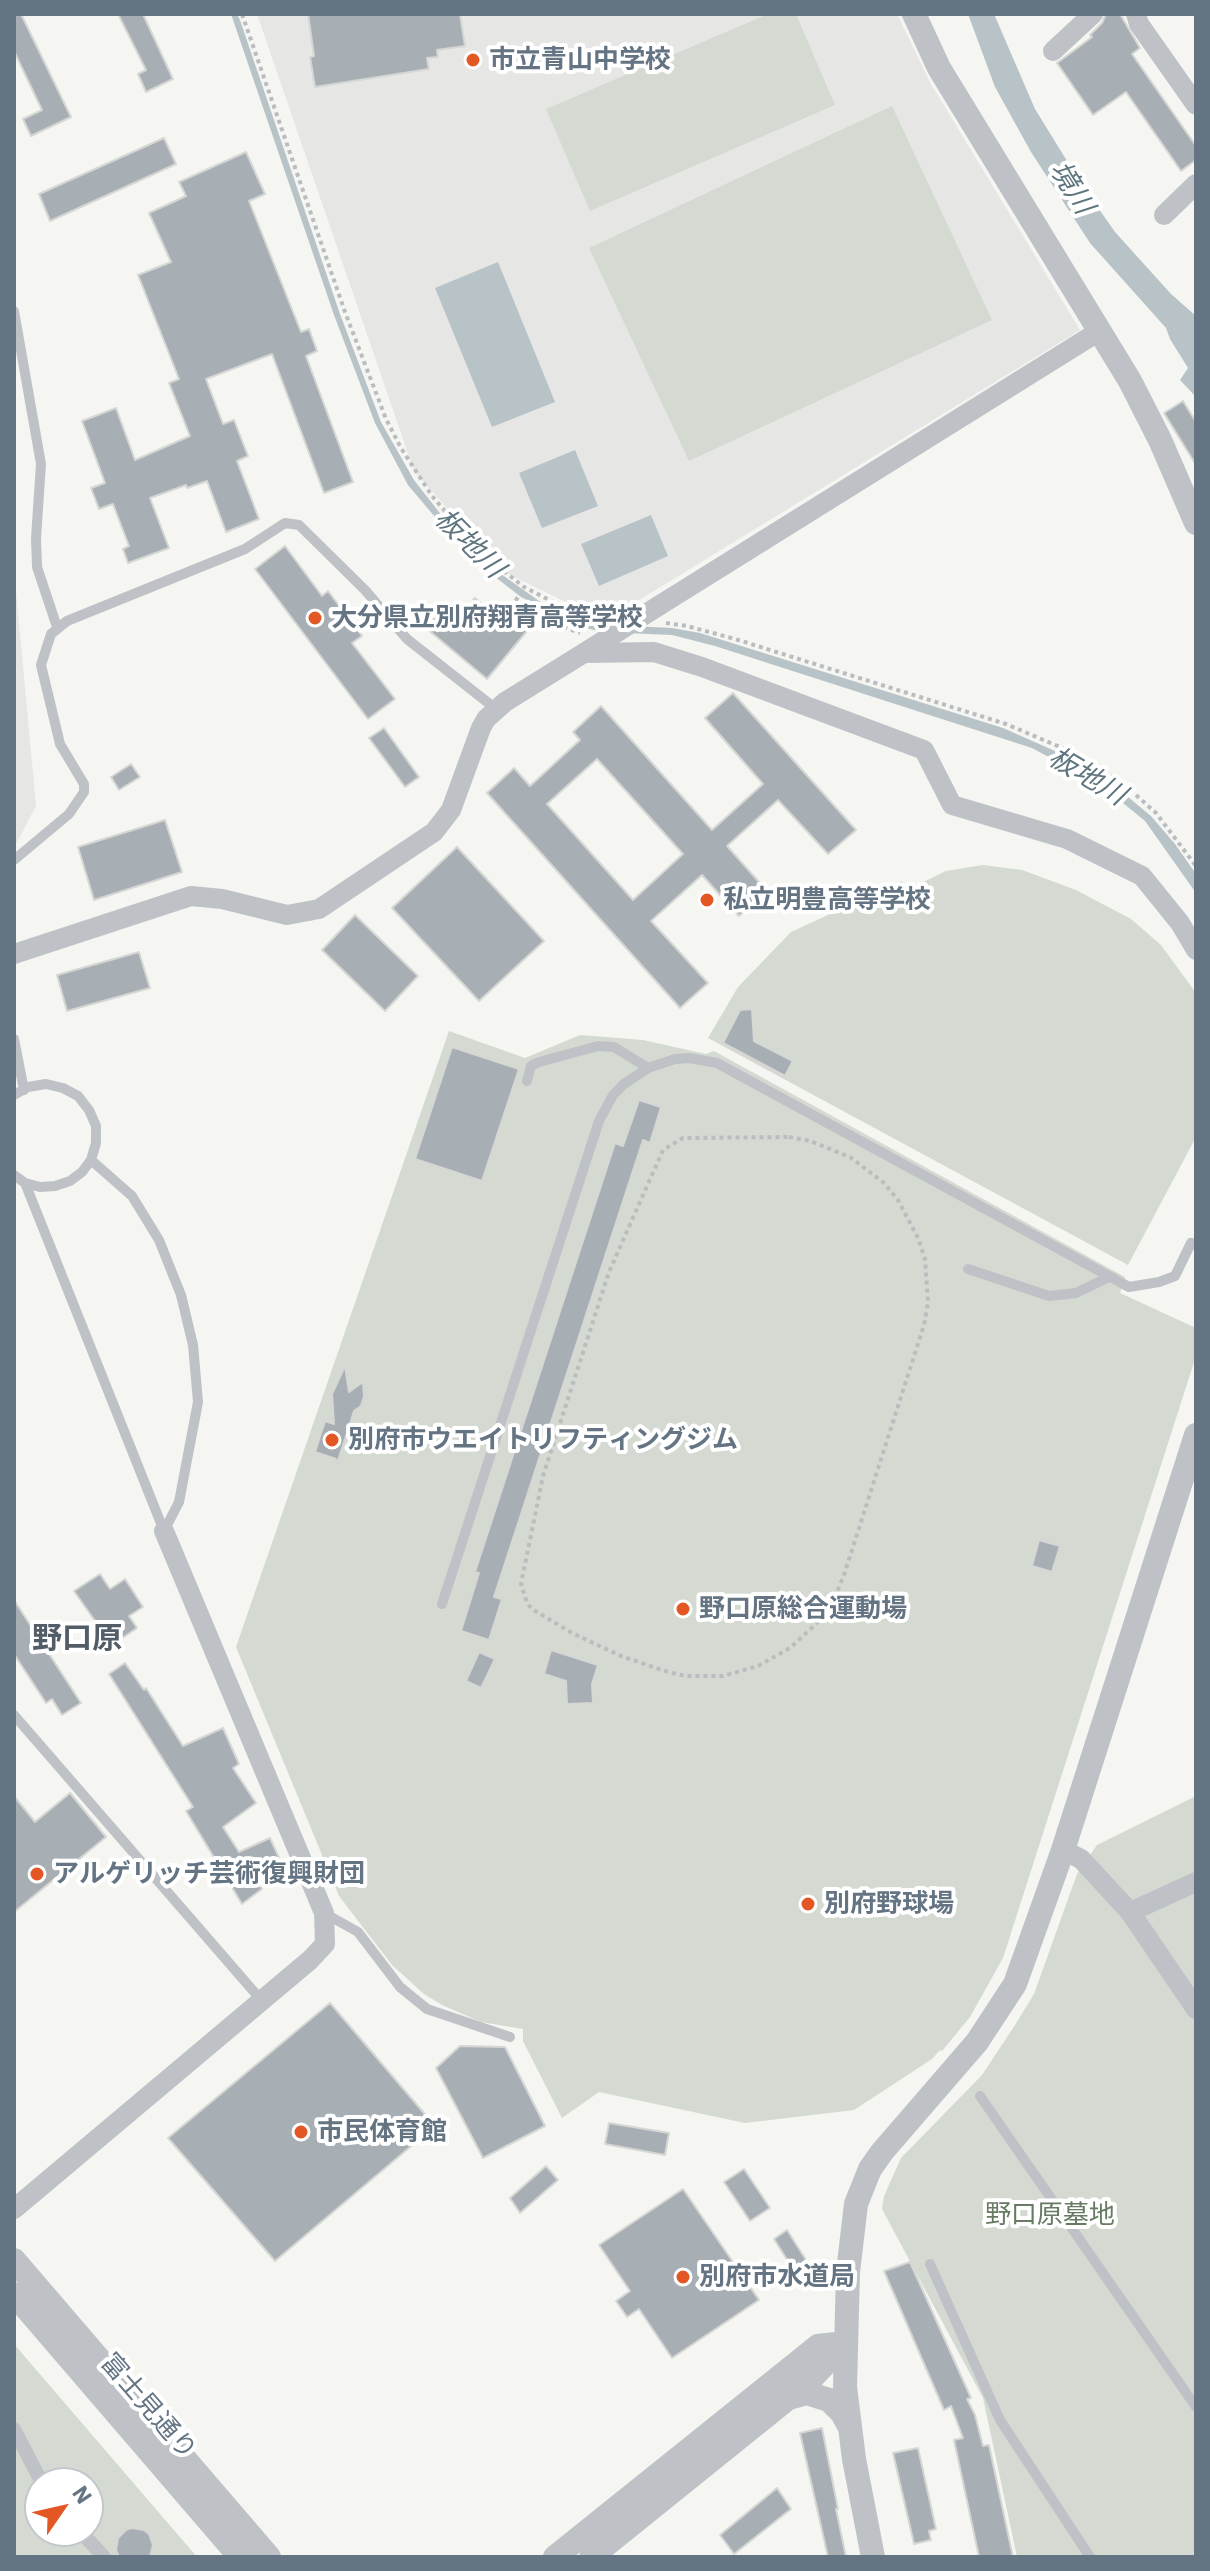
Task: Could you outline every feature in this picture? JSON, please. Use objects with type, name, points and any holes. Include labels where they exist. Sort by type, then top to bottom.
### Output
[{"type":"street","points":[[914,14],[939,68],[1101,330],[1160,440],[1196,523]]},
{"type":"street","points":[[1053,51],[1093,14]]},
{"type":"street","points":[[1136,14],[1139,24],[1196,105]]},
{"type":"street","points":[[1164,215],[1196,184]]},
{"type":"street","points":[[14,954],[191,896],[222,899],[287,915],[319,909],[422,842],[443,822],[458,794],[481,728],[496,709],[579,648],[660,614],[1101,330]]},
{"type":"street","points":[[579,648],[654,652],[924,750],[952,805],[1067,839],[1142,876],[1180,923],[1196,950]]},
{"type":"street","points":[[873,2557],[848,2424],[845,2343],[850,2239],[860,2192],[882,2152],[977,2042],[1008,1998],[1022,1967],[1063,1850],[1196,1435]]},
{"type":"street","points":[[14,2209],[262,2001],[325,1944],[324,1913],[164,1531]]},
{"type":"street","points":[[1063,1850],[1081,1859],[1130,1912],[1196,2009]]},
{"type":"street","points":[[1130,1912],[1196,1882]]},
{"type":"street","points":[[14,2260],[269,2557]]},
{"type":"street","name":"富士見通り","points":[[14,2294],[240,2557]]},
{"type":"street","points":[[591,2557],[819,2373],[845,2343]]},
{"type":"street","points":[[555,2557],[818,2346],[845,2343]]},
{"type":"street","points":[[788,2398],[807,2393],[822,2396],[835,2404],[848,2424]]},
{"type":"street","points":[[14,2429],[34,2467]]},
{"type":"lane","points":[[14,311],[41,464],[37,567],[57,627]]},
{"type":"lane","points":[[14,860],[69,814],[84,792],[84,784],[60,744],[41,665],[51,634],[67,621],[245,549],[280,525],[299,525],[365,590],[407,639],[496,709]]},
{"type":"lane","points":[[14,1039],[19,1093],[46,1084],[63,1088],[78,1096],[96,1126],[96,1143],[91,1160],[70,1181],[40,1187],[25,1183],[14,1175]]},
{"type":"lane","points":[[527,1081],[531,1066],[539,1062],[598,1046],[614,1047],[648,1068]]},
{"type":"lane","points":[[442,1604],[599,1121],[613,1095],[648,1068],[661,1062],[689,1058],[717,1063],[1129,1287],[1175,1276],[1191,1243],[1196,1245]]},
{"type":"lane","points":[[91,1160],[132,1196],[159,1240],[181,1295],[193,1345],[198,1402],[179,1502],[164,1531]]},
{"type":"lane","points":[[25,1183],[164,1531]]},
{"type":"lane","points":[[968,1269],[1049,1296],[1076,1293],[1109,1277]]},
{"type":"lane","points":[[14,1715],[262,2001]]},
{"type":"lane","points":[[324,1913],[358,1932],[400,1987],[427,2009],[452,2020],[510,2037]]},
{"type":"lane","points":[[980,2096],[1196,2407]]},
{"type":"lane","points":[[930,2264],[1000,2420],[1090,2557]]},
{"type":"path","points":[[242,14],[345,312],[386,419],[401,448],[432,496],[481,553],[524,587],[587,616],[608,619]]},
{"type":"path","points":[[515,598],[556,624],[575,632],[579,648]]},
{"type":"path","points":[[660,614],[687,626],[1006,724],[1060,747],[1099,767],[1126,786],[1156,813],[1196,866]]},
{"type":"path","points":[[789,1137],[830,1148],[868,1169],[898,1200],[918,1238],[926,1270],[928,1303],[918,1346],[844,1575],[817,1623],[798,1643],[775,1658],[741,1672],[705,1677],[668,1672],[621,1656],[539,1614],[527,1603],[521,1584],[543,1476],[609,1272],[663,1150],[683,1138],[789,1137]]},
{"type":"shaded area","points":[[257,14],[897,14],[931,84],[1080,330],[605,621],[502,571],[414,471]]},
{"type":"shaded area","points":[[14,569],[36,806],[14,848]]},
{"type":"green space","points":[[768,14],[796,14],[835,105],[590,211],[546,109]]},
{"type":"green space","points":[[892,106],[992,320],[689,461],[589,248]]},
{"type":"green space","points":[[983,865],[1022,870],[1076,890],[1131,919],[1161,945],[1196,993],[1196,1137],[1128,1265],[708,1038],[738,987],[791,932],[902,881],[907,890],[946,871]]},
{"type":"green space","name":"野口原総合運動場","points":[[449,1031],[525,1058],[580,1035],[643,1040],[706,1054],[714,1051],[1125,1277],[1120,1293],[1196,1328],[1196,1356],[1003,1958],[970,2017],[942,2051],[854,2110],[745,2123],[599,2092],[562,2118],[523,2041],[523,2029],[481,2022],[424,1994],[392,1965],[339,1896],[236,1647]]},
{"type":"green space","name":"野口原墓地","points":[[1196,1796],[1196,2557],[1017,2557],[983,2398],[882,2209],[884,2196],[901,2158],[982,2075],[1034,1994],[1077,1874],[1097,1845]]},
{"type":"green space","points":[[14,2344],[197,2557],[14,2557]]},
{"type":"water","name":"板地川","points":[[231,14],[237,14],[240,20],[340,314],[381,422],[414,480],[457,535],[484,562],[542,603],[575,617],[612,625],[672,628],[700,633],[1003,728],[1073,759],[1104,777],[1151,816],[1196,874],[1196,893],[1145,821],[1101,785],[1032,748],[715,646],[672,635],[603,632],[572,625],[521,597],[467,555],[408,485],[375,423],[334,315]]},
{"type":"water","name":"境川","points":[[968,14],[994,14],[1035,109],[1080,182],[1115,232],[1171,294],[1196,316],[1196,397],[1180,380],[1188,368],[1166,328],[1090,243],[1031,152],[995,87]]},
{"type":"water","points":[[498,262],[555,402],[492,427],[435,288]]},
{"type":"water","points":[[575,450],[598,506],[542,528],[519,473]]},
{"type":"water","points":[[651,515],[668,556],[599,586],[581,544]]},
{"type":"building","points":[[14,14],[21,14],[71,117],[31,136],[23,119],[42,110],[14,51]]},
{"type":"building","points":[[118,14],[143,14],[173,79],[146,92],[138,74],[146,70]]},
{"type":"building","points":[[308,14],[460,14],[465,46],[437,50],[438,57],[427,58],[429,69],[315,87]]},
{"type":"building","points":[[1106,14],[1120,14],[1140,48],[1132,54],[1196,146],[1196,160],[1181,171],[1126,92],[1093,115],[1057,63],[1092,37],[1090,35]]},
{"type":"building","points":[[164,138],[176,164],[50,221],[39,194]]},
{"type":"building","points":[[246,152],[265,194],[249,201],[301,332],[309,329],[317,351],[306,356],[353,482],[324,493],[272,354],[206,379],[223,424],[234,420],[248,456],[237,461],[259,519],[226,532],[207,481],[187,488],[186,485],[150,498],[169,548],[128,563],[123,549],[129,546],[113,504],[99,509],[91,488],[105,483],[82,421],[116,408],[135,460],[190,436],[169,383],[179,379],[138,275],[171,262],[149,213],[186,196],[179,182]]},
{"type":"building","points":[[1183,401],[1196,422],[1196,465],[1164,413]]},
{"type":"building","points":[[285,546],[322,596],[328,591],[362,636],[352,643],[395,699],[368,719],[255,569]]},
{"type":"building","points":[[475,598],[490,611],[496,605],[527,631],[487,679],[426,628],[446,605],[459,616]]},
{"type":"building","points":[[733,693],[856,830],[828,854],[778,800],[727,846],[767,891],[739,916],[702,875],[651,921],[708,983],[680,1008],[487,793],[514,768],[530,786],[580,740],[573,732],[601,706],[712,830],[763,784],[705,718]],"holes":[[[597,759],[683,854],[633,900],[547,804]]]},
{"type":"building","points":[[384,728],[419,777],[405,787],[369,738]]},
{"type":"building","points":[[131,764],[140,777],[119,790],[111,777]]},
{"type":"building","points":[[165,820],[182,872],[94,900],[78,847]]},
{"type":"building","points":[[457,847],[544,941],[479,1001],[392,908]]},
{"type":"building","points":[[355,915],[418,976],[385,1011],[322,950]]},
{"type":"building","points":[[139,952],[150,988],[67,1011],[57,975]]},
{"type":"building","points":[[752,1009],[754,1041],[793,1061],[785,1076],[723,1043],[740,1010]]},
{"type":"building","points":[[452,1047],[519,1069],[482,1181],[415,1159]]},
{"type":"building","points":[[639,1100],[661,1107],[650,1143],[643,1140],[494,1597],[502,1599],[489,1640],[461,1631],[479,1573],[475,1572],[615,1143],[623,1146]]},
{"type":"building","points":[[345,1366],[349,1392],[363,1382],[364,1396],[361,1406],[354,1411],[337,1464],[336,1459],[315,1452],[325,1421],[334,1424],[332,1394]]},
{"type":"building","points":[[1039,1540],[1060,1546],[1052,1572],[1032,1566]]},
{"type":"building","points":[[100,1574],[110,1589],[125,1579],[143,1607],[129,1616],[137,1628],[112,1645],[74,1591]]},
{"type":"building","points":[[14,1600],[81,1703],[62,1715],[52,1699],[46,1703],[14,1654]]},
{"type":"building","points":[[551,1650],[598,1665],[592,1684],[593,1703],[567,1704],[566,1681],[544,1674]]},
{"type":"building","points":[[479,1652],[495,1659],[481,1688],[466,1681]]},
{"type":"building","points":[[125,1663],[144,1690],[146,1688],[183,1746],[223,1728],[239,1764],[233,1768],[256,1803],[223,1827],[239,1852],[270,1838],[280,1860],[255,1878],[262,1889],[242,1904],[186,1811],[193,1807],[109,1674]]},
{"type":"building","name":"アルゲリッチ芸術復興財団","points":[[70,1793],[106,1837],[14,1912],[14,1796],[35,1822]]},
{"type":"building","name":"市民体育館","points":[[330,2003],[435,2126],[275,2261],[168,2138]]},
{"type":"building","points":[[460,2046],[505,2047],[545,2126],[483,2158],[436,2068]]},
{"type":"building","points":[[609,2123],[669,2133],[665,2155],[605,2144]]},
{"type":"building","points":[[546,2166],[558,2180],[520,2213],[510,2198]]},
{"type":"building","points":[[744,2169],[770,2208],[750,2221],[724,2182]]},
{"type":"building","name":"別府市水道局","points":[[683,2189],[759,2300],[672,2358],[639,2309],[627,2317],[616,2301],[630,2291],[599,2245]]},
{"type":"building","points":[[787,2230],[808,2263],[795,2272],[774,2239]]},
{"type":"building","points":[[910,2262],[971,2398],[967,2399],[975,2415],[983,2446],[989,2445],[1013,2557],[979,2557],[954,2440],[963,2438],[951,2406],[944,2410],[884,2271]]},
{"type":"building","points":[[822,2428],[846,2557],[828,2557],[800,2433]]},
{"type":"building","points":[[918,2448],[936,2529],[929,2531],[931,2540],[914,2544],[893,2453]]},
{"type":"building","points":[[777,2488],[791,2509],[734,2554],[720,2535]]},
{"type":"building","points":[[131,2528],[149,2534],[153,2545],[150,2557],[119,2557],[116,2550],[118,2538]]},
{"type":"place","name":"市立青山中学校","points":[[473,60]]},
{"type":"place","name":"大分県立別府翔青高等学校","points":[[315,618]]},
{"type":"place","name":"私立明豊高等学校","points":[[707,900]]},
{"type":"place","name":"別府市ウエイトリフティングジム","points":[[332,1440]]},
{"type":"place","name":"野口原総合運動場","points":[[683,1609]]},
{"type":"place","name":"アルゲリッチ芸術復興財団","points":[[37,1874]]},
{"type":"place","name":"別府野球場","points":[[808,1904]]},
{"type":"place","name":"市民体育館","points":[[301,2132]]},
{"type":"place","name":"別府市水道局","points":[[683,2277]]},
{"type":"district","name":"野口原","points":[[77,1639]]}]
